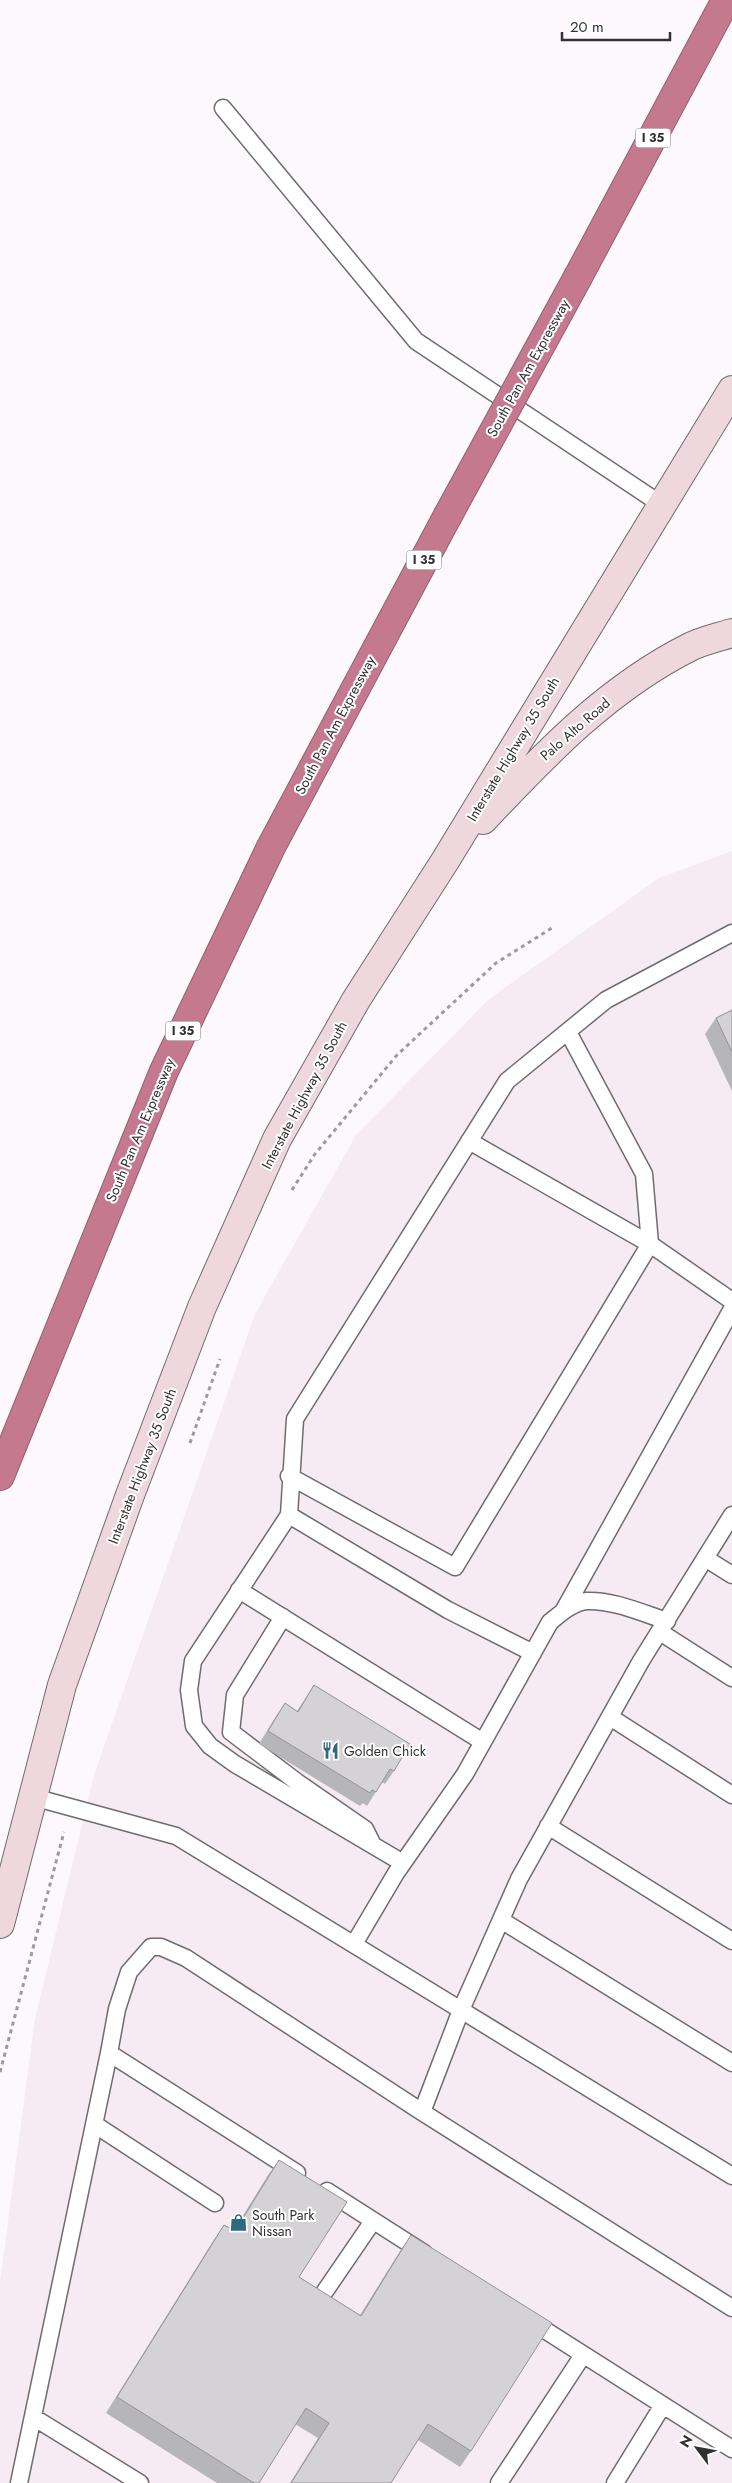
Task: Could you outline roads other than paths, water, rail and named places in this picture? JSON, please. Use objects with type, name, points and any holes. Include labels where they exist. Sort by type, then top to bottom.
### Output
[{"type":"highway","name":"South Pan Am Expressway","points":[[0,1476],[164,1070],[271,847],[726,0]]},
{"type":"main road","name":"Interstate Highway 35 South","points":[[0,1924],[62,1685],[130,1495],[202,1307],[277,1139],[356,1000],[445,861],[732,390]]},
{"type":"main road","name":"Palo Alto Road","points":[[445,861],[548,751],[624,686],[693,646],[732,633]]},
{"type":"lane","points":[[223,108],[416,341],[662,505]]},
{"type":"lane","points":[[403,1863],[235,1764],[210,1746],[194,1726],[189,1690],[194,1661],[288,1515],[289,1476],[295,1419],[507,1081],[606,1000],[732,933]]},
{"type":"lane","points":[[289,1476],[455,1567],[650,1244],[644,1174],[568,1032]]},
{"type":"lane","points":[[469,1141],[650,1244],[732,1301]]},
{"type":"lane","points":[[564,1610],[732,1309]]},
{"type":"lane","points":[[288,1515],[448,1610],[533,1653]]},
{"type":"lane","points":[[422,2112],[461,2010],[519,1879],[663,1626],[732,1515]]},
{"type":"lane","points":[[705,1558],[732,1575]]},
{"type":"lane","points":[[239,1590],[483,1742]]},
{"type":"lane","points":[[354,1944],[403,1863],[460,1782],[550,1622],[564,1610],[586,1601],[603,1603],[663,1626],[732,1678]]},
{"type":"lane","points":[[283,1618],[235,1695],[231,1732],[297,1782],[365,1828],[373,1846]]},
{"type":"lane","points":[[610,1717],[732,1796]]},
{"type":"lane","points":[[33,1797],[176,1836],[732,2176]]},
{"type":"lane","points":[[548,1826],[732,1941]]},
{"type":"lane","points":[[501,1920],[732,2063]]},
{"type":"lane","points":[[19,2483],[117,2009],[129,1972],[151,1947],[161,1946],[186,1958],[422,2112],[732,2308]]},
{"type":"lane","points":[[109,2053],[441,2264]]},
{"type":"lane","points":[[94,2124],[215,2203]]},
{"type":"lane","points":[[319,2300],[374,2221]]},
{"type":"lane","points":[[516,2312],[732,2448]]},
{"type":"lane","points":[[499,2483],[583,2355]]},
{"type":"lane","points":[[615,2483],[663,2405]]},
{"type":"lane","points":[[33,2417],[140,2483]]},
{"type":"place","name":"Golden Chick","points":[[330,1751]]},
{"type":"place","name":"South Park Nissan","points":[[238,2223]]}]
